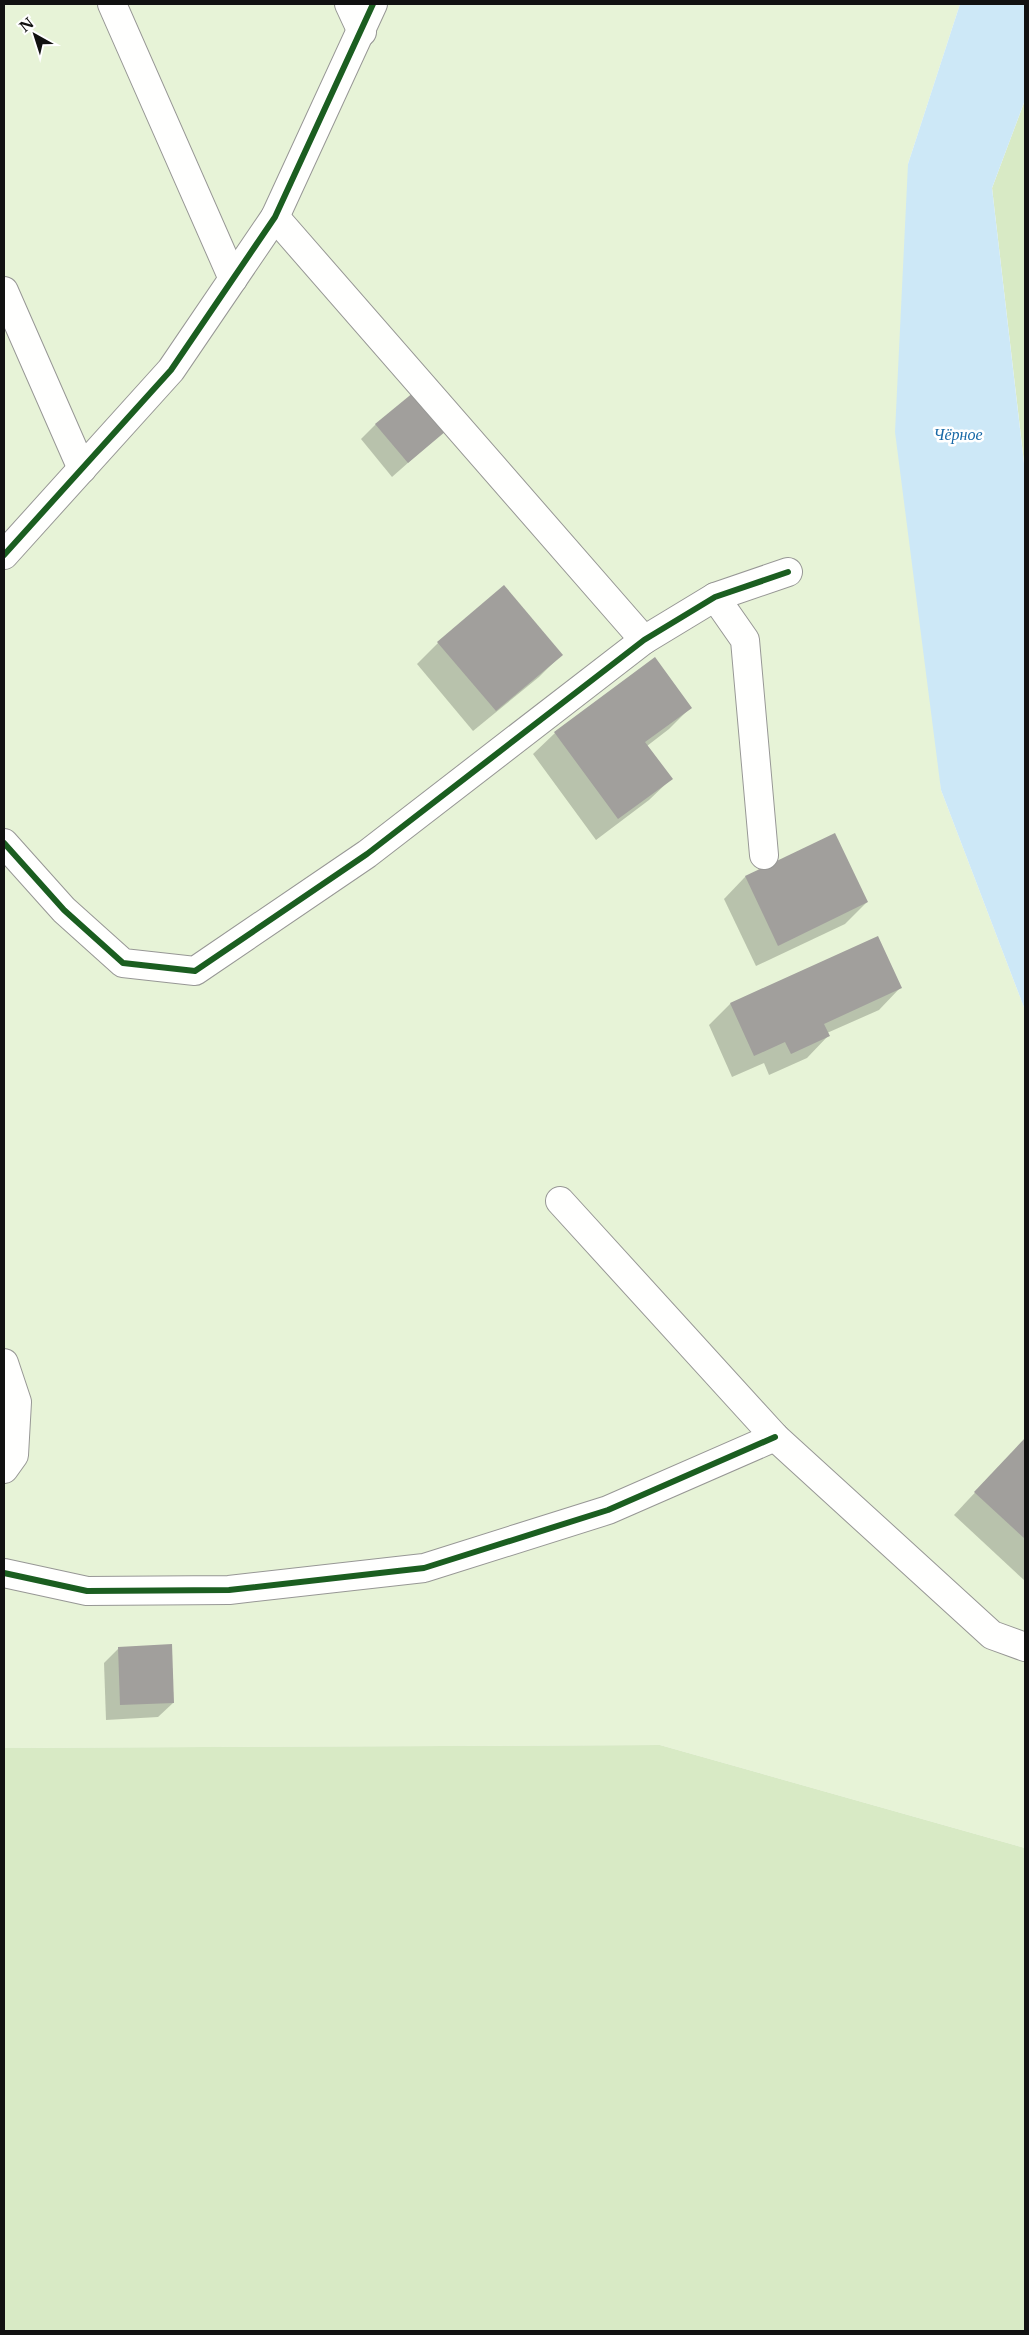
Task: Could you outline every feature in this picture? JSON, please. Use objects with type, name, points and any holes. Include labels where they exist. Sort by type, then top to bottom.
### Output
[{"type":"street","points":[[112,4],[233,279]]},
{"type":"street","points":[[349,4],[362,32]]},
{"type":"street","points":[[4,555],[171,370],[275,217],[362,32],[373,4]]},
{"type":"street","points":[[275,217],[644,640]]},
{"type":"street","points":[[4,291],[82,469]]},
{"type":"street","points":[[4,843],[64,910],[124,963],[195,971],[367,854],[644,640],[715,597],[788,572]]},
{"type":"street","points":[[715,597],[745,640],[764,855]]},
{"type":"street","points":[[560,1201],[775,1437],[992,1634],[1025,1647]]},
{"type":"street","points":[[4,1363],[16,1402],[14,1455],[4,1468]]},
{"type":"street","points":[[4,1573],[87,1591],[229,1590],[424,1568],[608,1510],[775,1437]]},
{"type":"green space","points":[[4,4],[960,4],[908,164],[941,790],[1025,1010],[1025,1848],[660,1745],[4,1748]]},
{"type":"green space","points":[[1025,100],[1025,471],[992,188]]},
{"type":"green space","points":[[660,1745],[1025,1848],[1025,2331],[4,2331],[4,1748]]},
{"type":"water","name":"Чёрное","points":[[960,4],[1025,4],[1025,100],[992,188],[1025,472],[1025,1010],[941,790],[895,432],[908,164]]},
{"type":"building","points":[[414,392],[446,431],[408,463],[375,424]]},
{"type":"building","points":[[504,585],[563,655],[496,711],[437,642]]},
{"type":"building","points":[[655,657],[692,708],[645,742],[673,779],[618,819],[554,732]]},
{"type":"building","points":[[835,833],[868,902],[778,946],[745,876]]},
{"type":"building","points":[[878,936],[902,988],[824,1024],[830,1036],[791,1054],[785,1042],[754,1056],[730,1003]]},
{"type":"building","points":[[1025,1438],[1025,1539],[974,1492]]},
{"type":"building","points":[[172,1644],[174,1703],[120,1705],[118,1647]]},
{"type":"cycle path","points":[[4,555],[171,370],[275,217],[373,4]]},
{"type":"cycle path","points":[[4,843],[64,910],[123,963],[195,971],[367,854],[644,640],[715,597],[788,572]]},
{"type":"cycle path","points":[[4,1573],[87,1591],[229,1590],[424,1568],[608,1510],[775,1437]]}]
